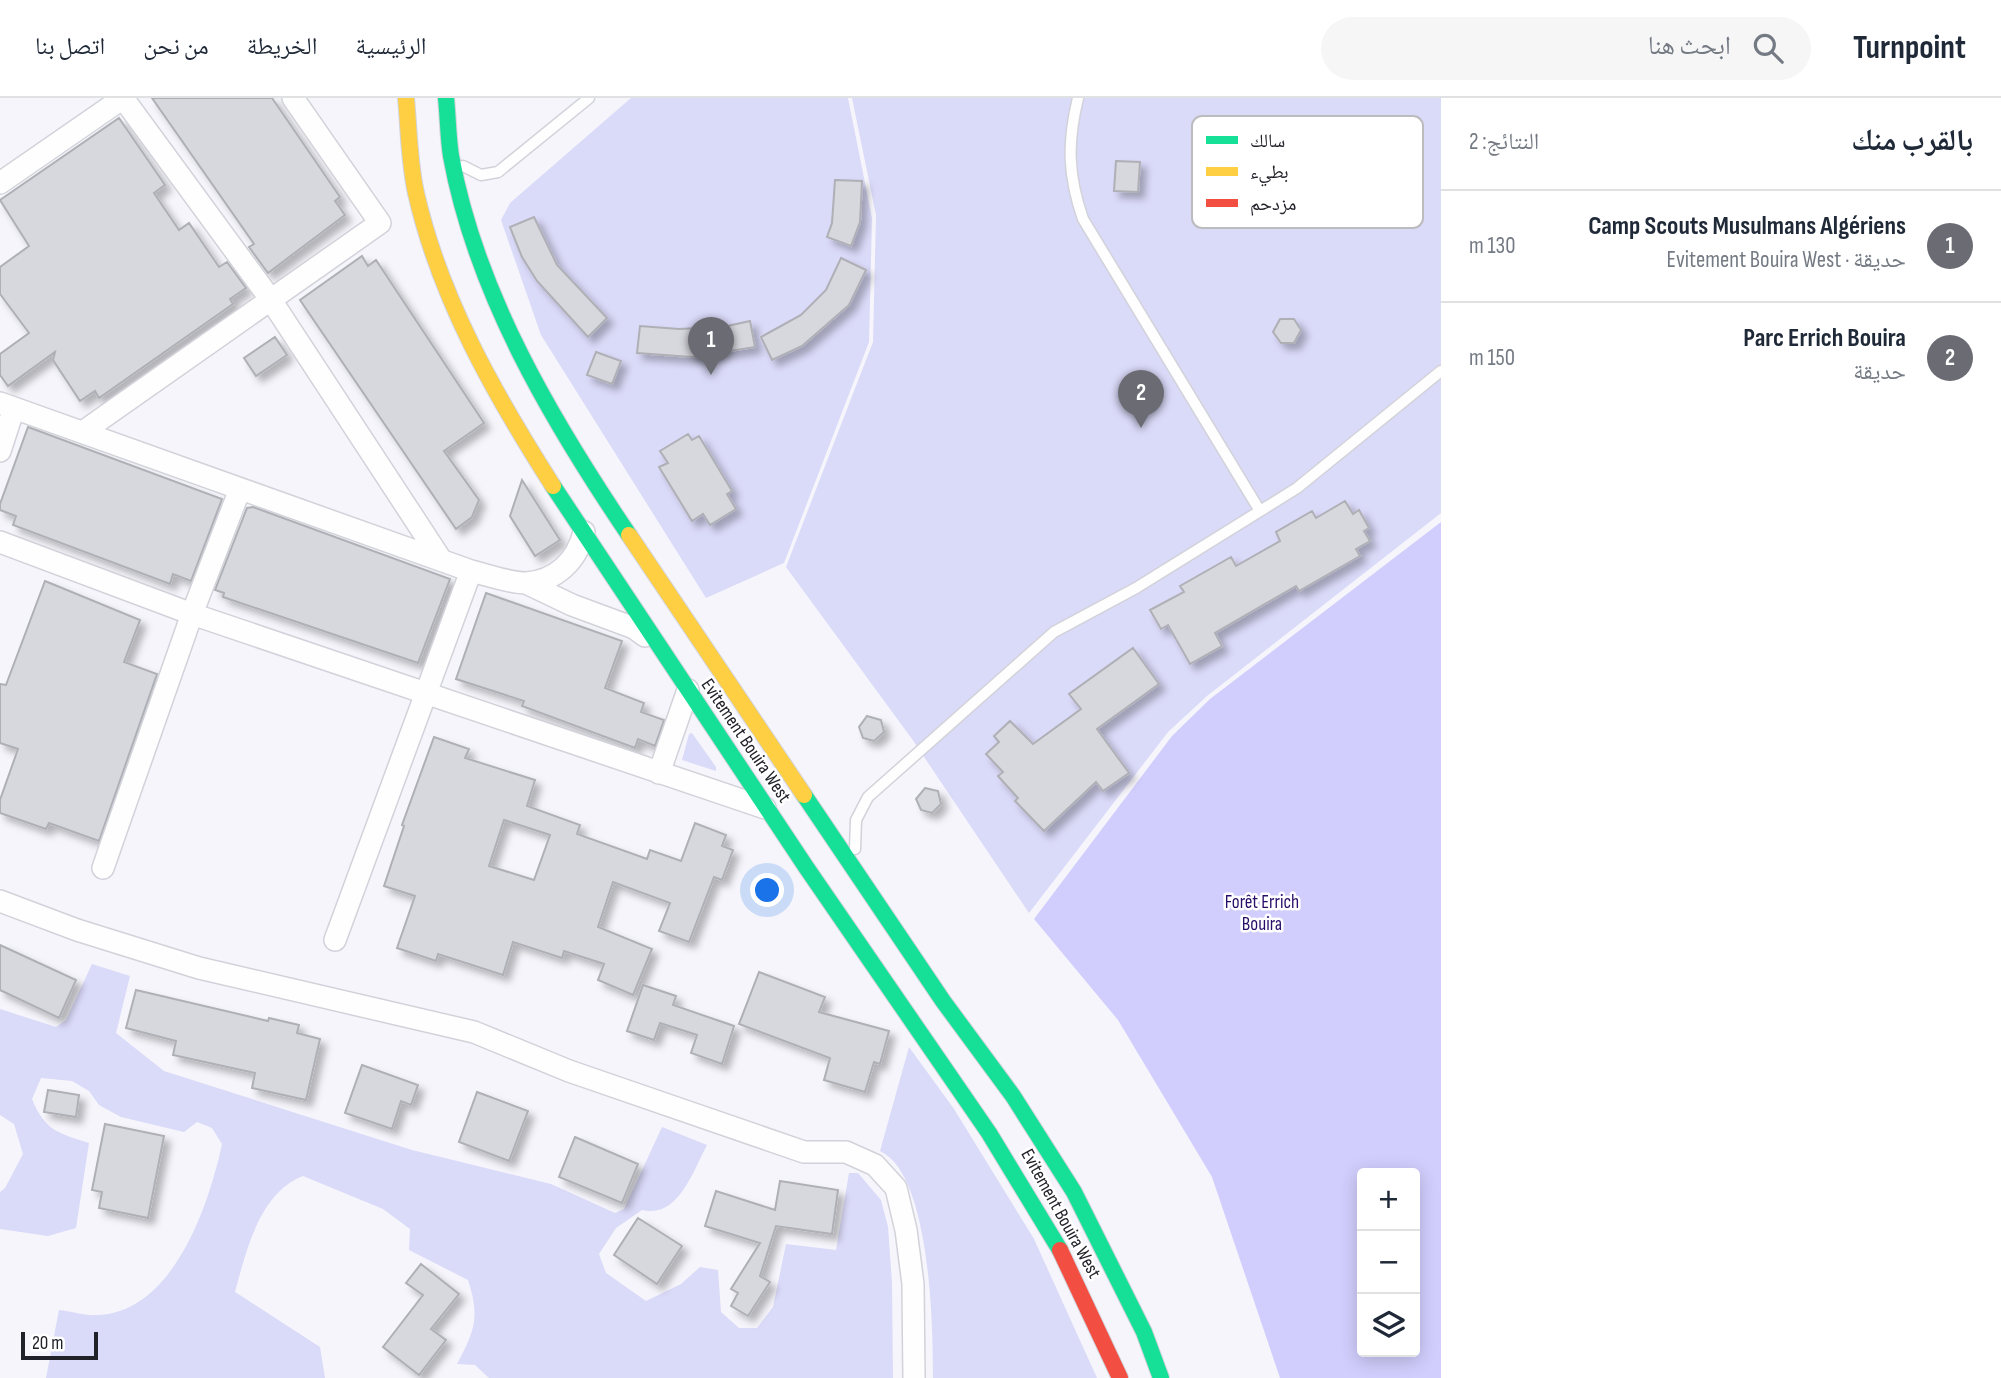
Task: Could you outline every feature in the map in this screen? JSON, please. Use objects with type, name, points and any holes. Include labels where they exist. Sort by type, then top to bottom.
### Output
[{"type":"highway","name":"Evitement Bouira West","points":[[406,98],[415,193],[436,263],[463,328],[584,533],[768,809],[985,1123],[1046,1222],[1101,1329],[1120,1378]]},
{"type":"highway","name":"Evitement Bouira West","points":[[446,98],[451,156],[478,253],[515,342],[554,412],[599,491],[943,1001],[1013,1096],[1074,1192],[1143,1332],[1161,1378]]},
{"type":"street","points":[[0,183],[123,98],[271,300],[440,558]]},
{"type":"street","points":[[84,431],[380,223],[293,98]]},
{"type":"street","points":[[0,451],[7,405],[471,571],[526,583],[572,605],[634,628],[662,649]]},
{"type":"street","points":[[103,868],[192,614],[240,489]]},
{"type":"street","points":[[526,583],[549,576],[571,563],[580,549],[584,533]]},
{"type":"street","points":[[0,542],[192,614],[424,695],[768,809]]},
{"type":"street","points":[[335,940],[471,571]]},
{"type":"street","points":[[659,773],[688,690]]},
{"type":"street","points":[[0,901],[77,930],[199,968],[474,1032],[569,1071],[804,1152],[846,1152],[875,1165],[896,1188],[906,1230],[913,1284],[914,1378]]},
{"type":"lane","points":[[451,156],[465,168],[481,175],[498,172],[589,98]]},
{"type":"lane","points":[[1078,98],[1070,152],[1071,185],[1083,219],[1260,511]]},
{"type":"lane","points":[[857,873],[856,820],[867,797],[1054,632],[1136,588],[1297,488],[1441,371]]},
{"type":"shaded area","points":[[631,98],[848,98],[872,218],[869,342],[784,563],[706,598],[541,335],[501,220],[510,203]]},
{"type":"shaded area","points":[[852,98],[1441,98],[1441,513],[1207,696],[1168,732],[1029,913],[912,739],[786,567],[873,342],[876,215]]},
{"type":"shaded area","points":[[692,733],[716,767],[716,771],[682,760],[689,734]]},
{"type":"shaded area","points":[[92,964],[130,976],[116,1033],[164,1071],[412,1150],[551,1184],[615,1213],[624,1209],[662,1127],[707,1145],[690,1179],[675,1200],[655,1211],[642,1210],[616,1228],[599,1254],[606,1273],[646,1301],[681,1284],[700,1267],[718,1270],[721,1312],[739,1328],[757,1328],[773,1307],[786,1244],[836,1250],[849,1173],[858,1173],[881,1200],[888,1227],[892,1283],[893,1378],[489,1378],[475,1365],[457,1364],[474,1323],[474,1304],[468,1280],[409,1250],[410,1229],[383,1209],[303,1176],[288,1184],[265,1209],[250,1241],[235,1292],[320,1347],[325,1378],[46,1378],[59,1310],[97,1315],[124,1310],[147,1296],[167,1276],[197,1224],[208,1196],[222,1144],[212,1128],[197,1122],[184,1132],[121,1117],[99,1105],[89,1091],[72,1081],[41,1078],[32,1099],[42,1118],[61,1133],[89,1143],[76,1228],[48,1236],[0,1229],[0,1192],[5,1188],[23,1154],[14,1124],[0,1115],[0,1009],[56,1027],[66,1020]]},
{"type":"shaded area","points":[[909,1047],[954,1109],[1034,1239],[1097,1378],[933,1378],[930,1291],[919,1220],[910,1189],[897,1165],[880,1151]]},
{"type":"green space","name":"Forêt Errich Bouira","points":[[1441,522],[1441,1378],[1280,1378],[1212,1177],[1118,1020],[1034,919],[1172,736],[1210,699]]},
{"type":"building","points":[[152,98],[272,98],[340,197],[335,201],[345,215],[268,273],[249,247],[254,244]]},
{"type":"building","points":[[119,118],[165,185],[154,193],[179,230],[189,223],[219,267],[227,262],[246,288],[230,299],[233,304],[99,398],[95,391],[80,401],[53,360],[55,352],[8,386],[0,375],[0,354],[29,333],[0,294],[0,267],[29,246],[0,200]]},
{"type":"building","points":[[1116,161],[1140,162],[1138,192],[1114,191]]},
{"type":"building","points":[[835,180],[862,181],[860,222],[851,246],[827,237],[832,223]]},
{"type":"building","points":[[534,217],[557,265],[607,318],[588,337],[537,281],[522,257],[510,227]]},
{"type":"building","points":[[362,256],[368,266],[376,260],[484,423],[444,451],[479,500],[472,517],[456,529],[300,300]]},
{"type":"building","points":[[841,258],[866,270],[849,305],[802,346],[772,360],[761,337],[801,315],[826,290]]},
{"type":"building","points":[[1280,319],[1294,319],[1301,330],[1294,343],[1281,343],[1273,332]]},
{"type":"building","points":[[750,321],[755,347],[692,357],[637,353],[640,326],[679,329],[723,327]]},
{"type":"building","points":[[275,337],[287,355],[256,376],[244,358]]},
{"type":"building","points":[[596,352],[621,361],[612,384],[587,375]]},
{"type":"building","points":[[28,427],[222,499],[191,581],[173,574],[170,584],[13,525],[16,516],[0,510],[0,504]]},
{"type":"building","points":[[688,434],[692,440],[699,436],[732,491],[727,494],[736,509],[710,525],[703,514],[692,521],[659,467],[668,463],[660,451]]},
{"type":"building","points":[[522,480],[560,540],[535,556],[510,516]]},
{"type":"building","points":[[1345,501],[1353,514],[1359,510],[1369,528],[1364,531],[1370,541],[1356,549],[1360,556],[1299,591],[1296,586],[1215,633],[1222,646],[1190,664],[1168,625],[1161,629],[1150,610],[1184,592],[1180,586],[1231,557],[1236,566],[1280,541],[1276,532],[1312,511],[1316,518]]},
{"type":"building","points":[[253,507],[450,579],[418,663],[223,597],[224,593],[215,590],[247,508]]},
{"type":"building","points":[[45,581],[140,620],[124,662],[157,674],[99,841],[49,823],[46,829],[0,813],[0,800],[18,749],[0,743],[0,684],[6,685]]},
{"type":"building","points":[[486,593],[622,641],[605,688],[644,703],[641,712],[664,720],[655,746],[638,739],[635,748],[522,706],[524,701],[456,679]]},
{"type":"building","points":[[1133,648],[1159,684],[1097,729],[1129,773],[1103,791],[1096,782],[1044,831],[1015,801],[1018,798],[998,776],[1003,772],[986,754],[999,742],[994,736],[1010,721],[1033,744],[1081,709],[1069,694]]},
{"type":"building","points":[[867,716],[881,720],[884,732],[874,741],[863,738],[859,727]]},
{"type":"building","points":[[434,737],[469,749],[465,758],[535,780],[527,806],[580,825],[577,834],[647,859],[650,850],[681,861],[695,823],[726,835],[722,846],[733,850],[722,880],[714,877],[689,942],[659,931],[670,903],[613,882],[598,927],[652,949],[633,995],[598,980],[604,964],[564,951],[562,958],[513,942],[503,975],[438,954],[436,961],[397,948],[415,896],[384,886],[404,826],[402,825]],"holes":[[[504,820],[550,835],[534,880],[489,866]]]},
{"type":"building","points":[[925,788],[938,791],[941,804],[932,813],[921,810],[916,799]]},
{"type":"building","points":[[0,945],[76,980],[59,1018],[0,990]]},
{"type":"building","points":[[759,972],[825,997],[819,1012],[889,1031],[880,1064],[874,1062],[865,1092],[824,1080],[830,1058],[739,1024]]},
{"type":"building","points":[[643,985],[676,996],[673,1005],[734,1026],[722,1064],[691,1053],[697,1035],[660,1023],[654,1040],[627,1031]]},
{"type":"building","points":[[136,990],[268,1021],[269,1018],[299,1025],[297,1033],[320,1039],[306,1100],[252,1088],[255,1073],[173,1055],[176,1041],[126,1028]]},
{"type":"building","points":[[362,1065],[418,1085],[411,1105],[401,1101],[392,1129],[345,1113]]},
{"type":"building","points":[[48,1090],[79,1095],[76,1117],[44,1112]]},
{"type":"building","points":[[477,1092],[528,1111],[509,1161],[459,1142]]},
{"type":"building","points":[[105,1124],[164,1136],[148,1218],[99,1208],[102,1192],[92,1190]]},
{"type":"building","points":[[575,1137],[638,1164],[622,1203],[559,1177]]},
{"type":"building","points":[[780,1181],[838,1190],[832,1234],[776,1226],[760,1276],[770,1282],[748,1316],[731,1306],[738,1293],[731,1289],[760,1243],[705,1226],[716,1191],[775,1210]]},
{"type":"building","points":[[638,1218],[682,1246],[657,1284],[614,1255]]},
{"type":"building","points":[[421,1264],[459,1294],[431,1329],[446,1340],[419,1375],[383,1347],[423,1295],[406,1283]]},
{"type":"traffic: fast","points":[[446,98],[451,156],[463,207],[498,306],[545,401],[629,535]]},
{"type":"traffic: fast","points":[[553,486],[806,867],[989,1133],[1060,1250]]},
{"type":"traffic: fast","points":[[804,795],[943,1001],[1013,1096],[1074,1192],[1144,1332],[1161,1378]]},
{"type":"traffic: slow","points":[[406,98],[416,193],[439,271],[490,381],[553,486]]},
{"type":"traffic: slow","points":[[629,535],[804,795]]},
{"type":"traffic: jam","points":[[1060,1250],[1120,1378]]},
{"type":"place","name":"Camp Scouts Musulmans Algériens","points":[[711,375]]},
{"type":"place","name":"Parc Errich Bouira","points":[[1141,428]]}]
